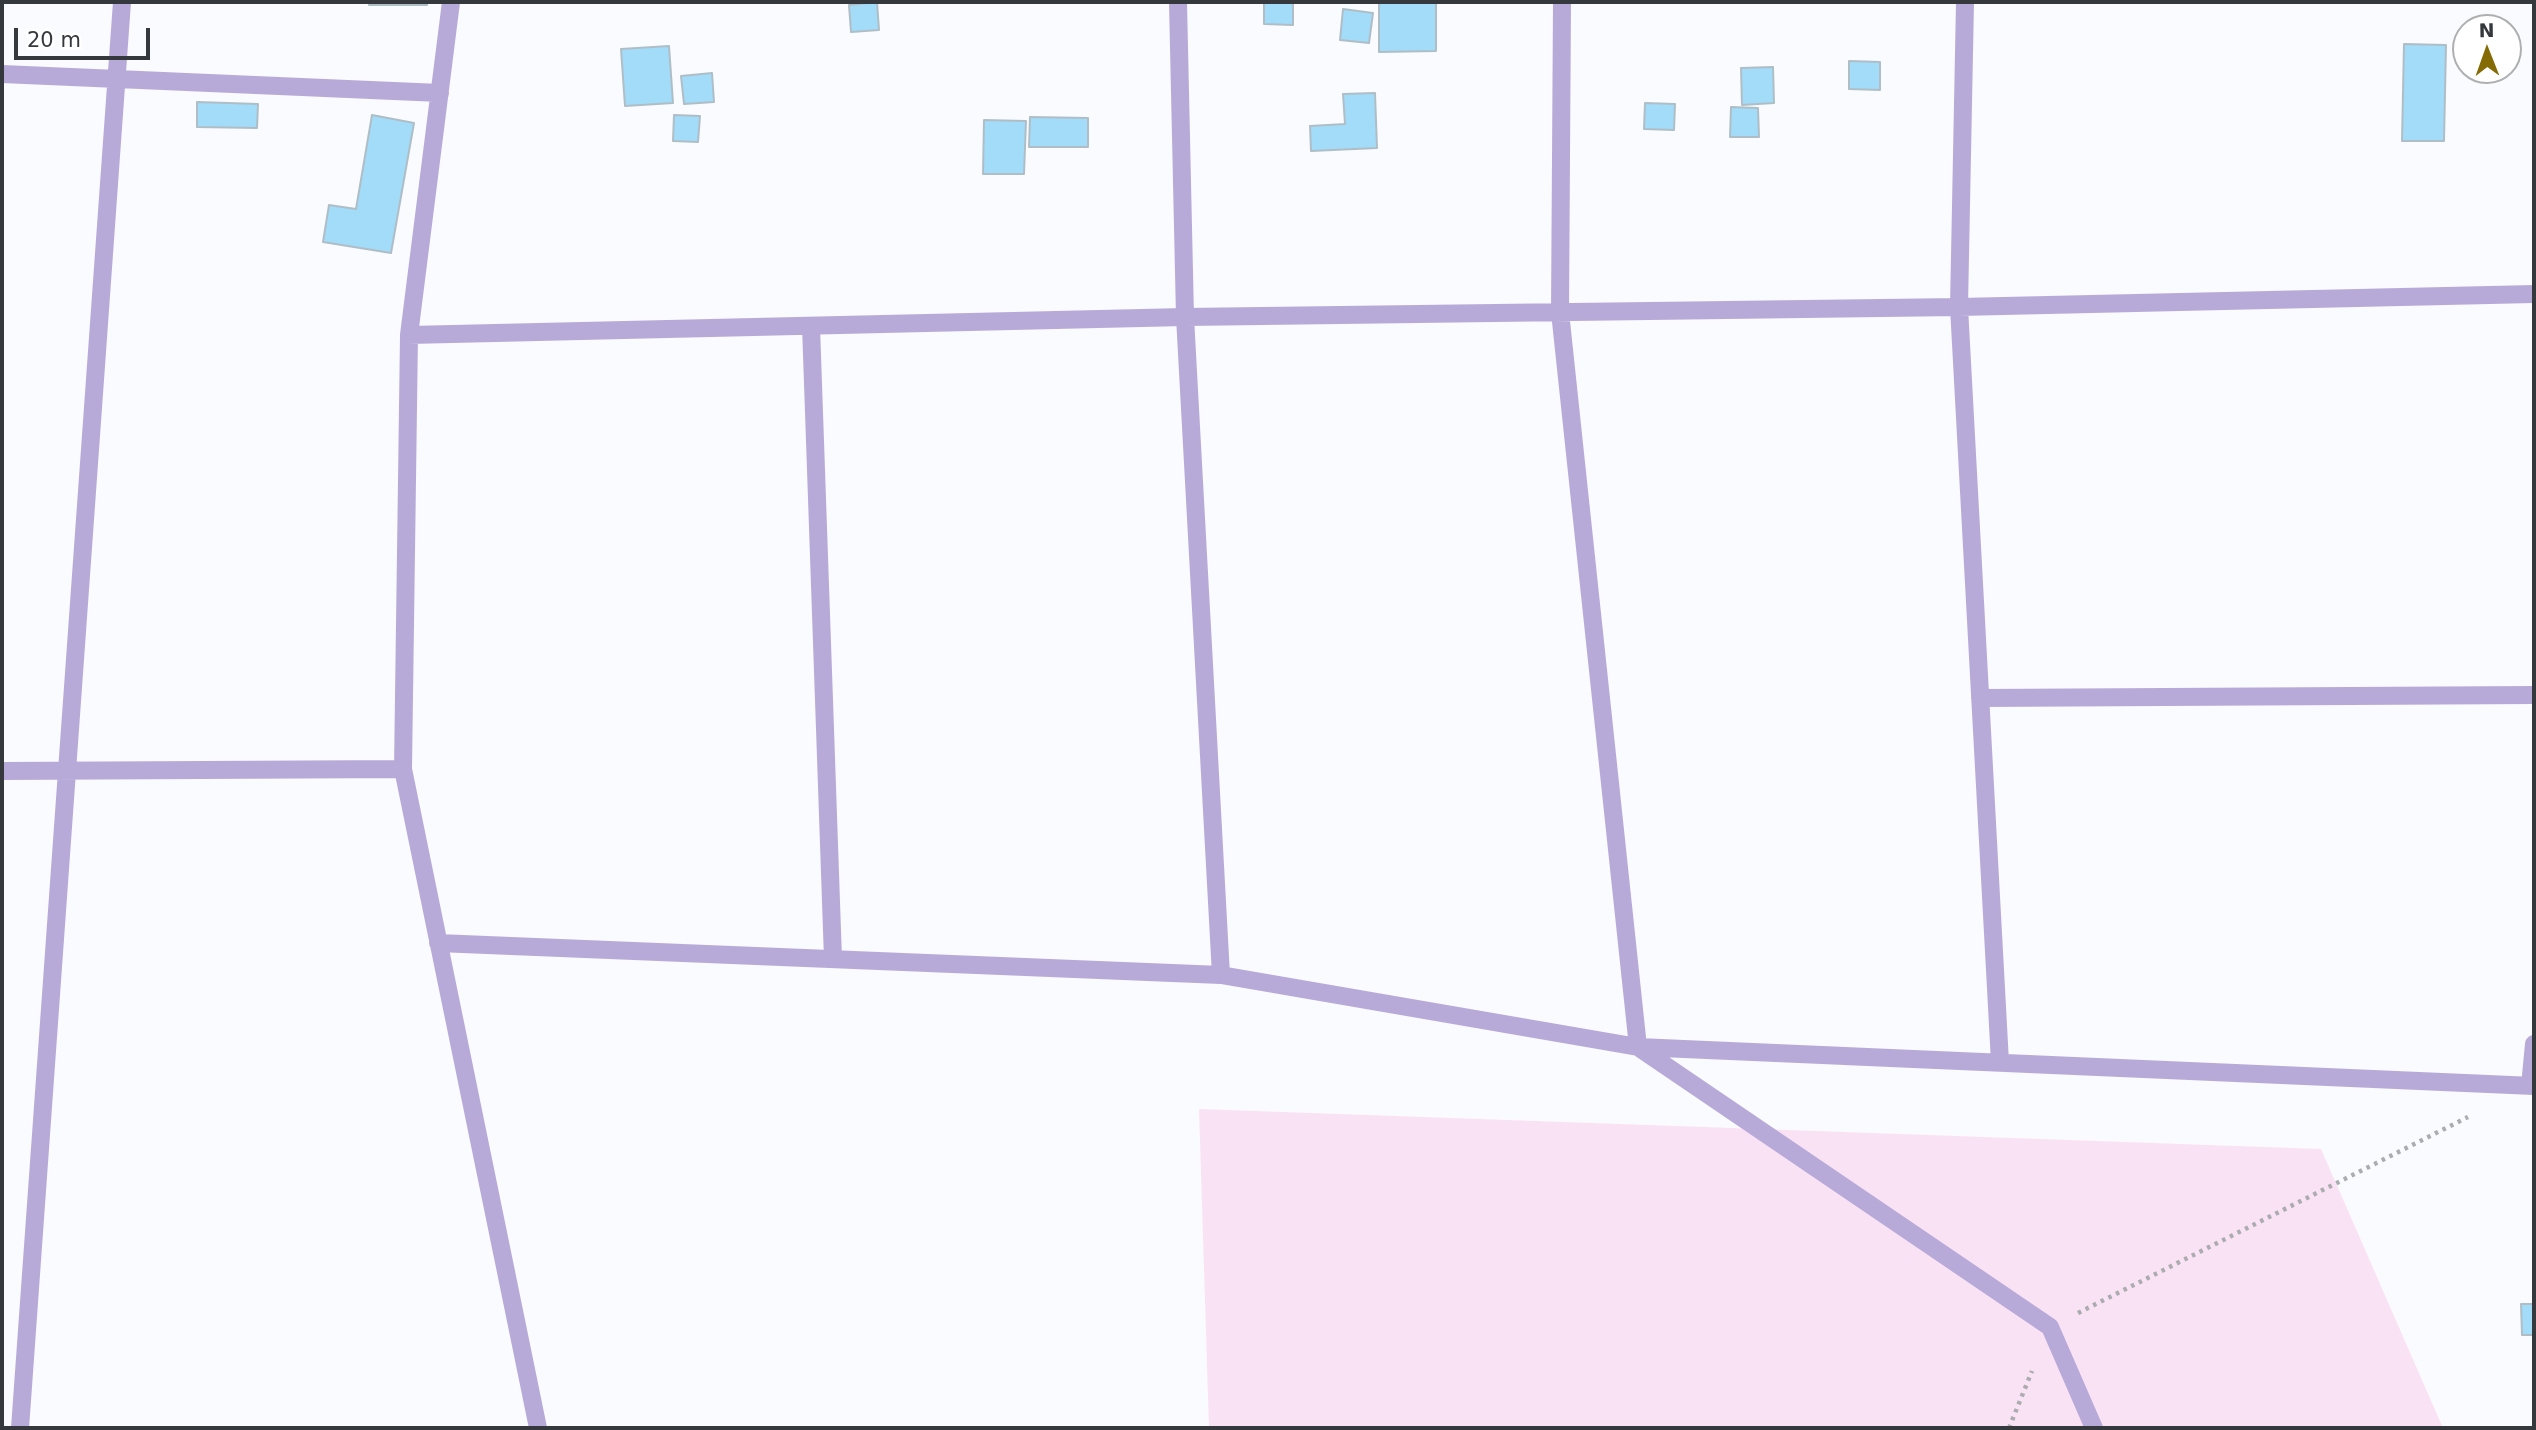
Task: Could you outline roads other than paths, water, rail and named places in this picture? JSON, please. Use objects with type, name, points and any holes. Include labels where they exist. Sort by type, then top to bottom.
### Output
[{"type":"street","points":[[20,1428],[122,2]]},
{"type":"street","points":[[451,2],[409,335],[403,769],[538,1428]]},
{"type":"street","points":[[1178,2],[1185,317],[1220,975]]},
{"type":"street","points":[[1562,2],[1560,312],[1638,1047],[2050,1327],[2094,1428]]},
{"type":"street","points":[[1965,2],[1959,307],[2000,1062]]},
{"type":"street","points":[[2,74],[440,93]]},
{"type":"street","points":[[409,335],[1185,317],[1959,307],[2534,294]]},
{"type":"street","points":[[811,326],[833,959]]},
{"type":"street","points":[[1980,698],[2534,695]]},
{"type":"street","points":[[2,771],[403,769]]},
{"type":"street","points":[[438,943],[1220,975],[1638,1047],[2532,1086],[2534,1044]]}]
